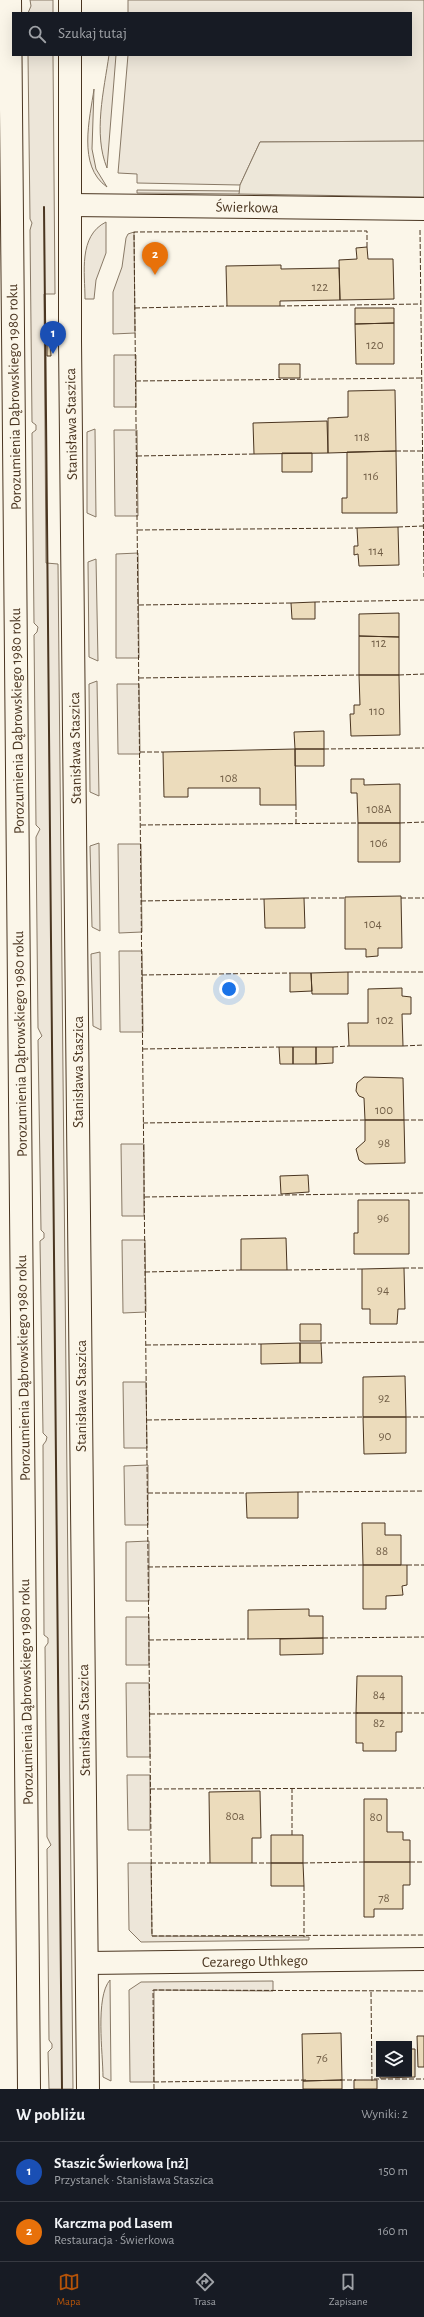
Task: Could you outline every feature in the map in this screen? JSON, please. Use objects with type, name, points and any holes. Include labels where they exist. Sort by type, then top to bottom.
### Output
[{"type":"street","name":"Porozumienia Dąbrowskiego 1980 roku","points":[[10,0],[29,2089]]},
{"type":"street","points":[[70,0],[70,12]]},
{"type":"street","name":"Stanisława Staszica","points":[[70,56],[70,205],[88,2089]]},
{"type":"street","name":"Świerkowa","points":[[70,205],[424,210]]},
{"type":"street","name":"Cezarego Uthkego","points":[[87,1963],[424,1959]]},
{"type":"shaded area","points":[[30,0],[53,0],[53,12],[28,12],[31,6]]},
{"type":"shaded area","points":[[128,0],[424,0],[424,141],[260,142],[240,185],[137,183],[137,174],[118,173],[128,56],[412,56],[412,12],[128,12]]},
{"type":"shaded area","points":[[28,56],[53,56],[55,294],[44,294],[46,563],[58,564],[73,2089],[49,2089],[48,2052],[52,2048],[52,2044],[49,2040],[47,1849],[51,1845],[47,1837],[45,1647],[48,1643],[48,1638],[44,1635],[43,1445],[47,1437],[43,1433],[40,1241],[44,1238],[44,1233],[41,1230],[38,1040],[42,1036],[38,1028],[36,837],[40,829],[36,825],[34,635],[37,632],[38,627],[34,623],[32,433],[36,430],[36,425],[32,422],[30,230],[32,223],[30,219]]},
{"type":"shaded area","points":[[109,56],[116,56],[107,168],[103,155],[100,127],[102,97]]},
{"type":"shaded area","points":[[94,89],[92,149],[96,169],[107,187],[98,178],[92,167],[89,154],[88,127]]},
{"type":"shaded area","points":[[424,141],[424,197],[239,194],[240,185],[260,142]]},
{"type":"shaded area","points":[[137,190],[240,191],[239,194],[137,193]]},
{"type":"shaded area","points":[[106,222],[106,253],[96,280],[94,299],[85,299],[84,267],[87,246],[91,236],[97,228]]},
{"type":"shaded area","points":[[134,232],[135,333],[113,334],[113,292],[122,267],[126,238],[128,234]]},
{"type":"shaded area","points":[[114,355],[136,355],[136,407],[114,407]]},
{"type":"shaded area","points":[[95,429],[96,517],[87,513],[87,432]]},
{"type":"shaded area","points":[[114,430],[137,430],[138,516],[115,516]]},
{"type":"shaded area","points":[[138,553],[139,658],[116,658],[116,554]]},
{"type":"shaded area","points":[[96,559],[98,661],[89,657],[88,562]]},
{"type":"shaded area","points":[[97,681],[99,796],[90,792],[89,684]]},
{"type":"shaded area","points":[[117,684],[139,684],[140,754],[118,754]]},
{"type":"shaded area","points":[[99,843],[100,931],[92,927],[90,846]]},
{"type":"shaded area","points":[[118,844],[141,844],[142,932],[119,933]]},
{"type":"shaded area","points":[[119,951],[142,951],[143,1032],[120,1032]]},
{"type":"shaded area","points":[[100,952],[101,1030],[93,1026],[91,954]]},
{"type":"shaded area","points":[[121,1144],[144,1144],[144,1216],[122,1216]]},
{"type":"shaded area","points":[[122,1240],[145,1240],[146,1312],[123,1313]]},
{"type":"shaded area","points":[[123,1382],[146,1382],[147,1448],[124,1448]]},
{"type":"shaded area","points":[[148,1465],[148,1525],[125,1525],[124,1466]]},
{"type":"shaded area","points":[[149,1541],[149,1601],[126,1601],[126,1542]]},
{"type":"shaded area","points":[[126,1617],[149,1617],[149,1665],[126,1665]]},
{"type":"shaded area","points":[[126,1683],[149,1683],[150,1757],[127,1757]]},
{"type":"shaded area","points":[[127,1775],[150,1775],[150,1830],[128,1830]]},
{"type":"shaded area","points":[[128,1863],[151,1863],[152,1936],[309,1937],[309,1940],[141,1942],[129,1930]]},
{"type":"shaded area","points":[[110,1980],[111,2081],[103,2077],[101,2026],[101,2012],[105,1988]]},
{"type":"shaded area","points":[[273,1981],[273,1991],[154,1990],[154,2082],[130,2082],[129,1990],[141,1982]]},
{"type":"building","points":[[367,247],[368,259],[393,259],[394,299],[340,300],[339,260],[357,259],[356,248]]},
{"type":"building","points":[[281,265],[281,269],[339,268],[340,300],[280,301],[280,306],[227,306],[226,266]]},
{"type":"building","points":[[355,308],[394,308],[394,323],[355,324]]},
{"type":"building","points":[[394,323],[394,364],[356,364],[355,324]]},
{"type":"building","points":[[47,336],[50,336],[51,356],[47,356]]},
{"type":"building","points":[[279,364],[300,364],[300,378],[279,378]]},
{"type":"building","points":[[395,390],[396,451],[328,453],[328,418],[348,417],[348,391]]},
{"type":"building","points":[[327,421],[328,453],[254,454],[253,423]]},
{"type":"building","points":[[396,451],[397,513],[342,513],[342,498],[347,498],[347,452]]},
{"type":"building","points":[[282,453],[312,453],[312,472],[282,472]]},
{"type":"building","points":[[398,527],[399,565],[359,566],[358,554],[354,555],[354,546],[358,546],[357,528]]},
{"type":"building","points":[[315,602],[315,619],[292,619],[291,603]]},
{"type":"building","points":[[399,613],[399,637],[359,636],[359,614]]},
{"type":"building","points":[[359,636],[399,637],[399,675],[359,675]]},
{"type":"building","points":[[359,675],[399,675],[400,735],[351,736],[350,714],[354,714],[354,705],[360,705]]},
{"type":"building","points":[[324,731],[324,749],[295,749],[294,732]]},
{"type":"building","points":[[295,749],[324,749],[324,766],[295,766]]},
{"type":"building","points":[[295,749],[296,805],[260,805],[260,788],[188,788],[188,797],[164,797],[163,752]]},
{"type":"building","points":[[351,779],[364,779],[364,785],[400,784],[400,823],[358,823],[357,793],[351,793]]},
{"type":"building","points":[[358,823],[400,823],[400,862],[358,862]]},
{"type":"building","points":[[401,896],[402,948],[378,948],[378,956],[366,957],[366,949],[345,949],[345,897]]},
{"type":"building","points":[[304,898],[305,928],[265,928],[264,899]]},
{"type":"building","points":[[348,972],[348,994],[312,994],[311,973]]},
{"type":"building","points":[[290,973],[311,973],[312,991],[290,992]]},
{"type":"building","points":[[402,988],[402,996],[411,997],[411,1014],[402,1014],[403,1046],[349,1046],[348,1023],[368,1023],[368,989]]},
{"type":"building","points":[[279,1047],[293,1047],[293,1064],[280,1064]]},
{"type":"building","points":[[293,1047],[316,1047],[316,1064],[293,1064]]},
{"type":"building","points":[[316,1047],[333,1047],[333,1063],[316,1064]]},
{"type":"building","points":[[364,1077],[403,1078],[404,1120],[365,1120],[364,1098],[359,1096],[356,1091],[357,1083]]},
{"type":"building","points":[[365,1120],[404,1120],[405,1163],[365,1164],[359,1160],[356,1149],[365,1141]]},
{"type":"building","points":[[308,1175],[309,1192],[281,1194],[280,1176]]},
{"type":"building","points":[[358,1200],[409,1200],[409,1254],[354,1254],[354,1233],[358,1233]]},
{"type":"building","points":[[286,1238],[287,1270],[241,1270],[241,1239]]},
{"type":"building","points":[[404,1268],[405,1309],[398,1309],[397,1324],[370,1324],[370,1309],[362,1309],[362,1269]]},
{"type":"building","points":[[300,1324],[321,1324],[321,1341],[300,1341]]},
{"type":"building","points":[[300,1343],[300,1363],[261,1364],[261,1344]]},
{"type":"building","points":[[300,1343],[321,1343],[322,1363],[300,1363]]},
{"type":"building","points":[[405,1376],[406,1417],[363,1417],[363,1377]]},
{"type":"building","points":[[363,1417],[406,1417],[406,1453],[364,1454]]},
{"type":"building","points":[[298,1492],[298,1518],[247,1518],[246,1493]]},
{"type":"building","points":[[362,1523],[385,1523],[385,1535],[401,1535],[401,1565],[363,1565]]},
{"type":"building","points":[[363,1565],[407,1565],[407,1585],[402,1586],[403,1595],[386,1596],[386,1609],[363,1609]]},
{"type":"building","points":[[309,1609],[309,1616],[323,1616],[323,1638],[248,1639],[248,1610]]},
{"type":"building","points":[[323,1638],[323,1654],[280,1655],[280,1639]]},
{"type":"building","points":[[357,1676],[402,1676],[402,1713],[356,1713]]},
{"type":"building","points":[[356,1713],[402,1713],[402,1732],[396,1732],[396,1751],[363,1751],[363,1743],[356,1743]]},
{"type":"building","points":[[260,1791],[261,1838],[252,1838],[252,1863],[210,1863],[209,1792]]},
{"type":"building","points":[[364,1799],[387,1799],[387,1832],[403,1832],[403,1840],[410,1840],[410,1862],[364,1862]]},
{"type":"building","points":[[271,1835],[303,1835],[303,1863],[271,1863]]},
{"type":"building","points":[[364,1862],[410,1862],[410,1885],[403,1885],[403,1909],[374,1909],[374,1917],[364,1917]]},
{"type":"building","points":[[271,1863],[303,1863],[304,1886],[271,1886]]},
{"type":"building","points":[[341,2033],[342,2080],[303,2081],[302,2034]]},
{"type":"building","points":[[417,2036],[424,2036],[424,2067],[418,2067]]},
{"type":"building","points":[[412,2049],[415,2049],[415,2077],[380,2078],[412,2077]]},
{"type":"building","points":[[342,2080],[342,2089],[303,2089],[303,2081]]},
{"type":"building","points":[[354,2080],[377,2080],[377,2089],[354,2089]]},
{"type":"fence","points":[[420,230],[424,577]]},
{"type":"fence","points":[[367,247],[367,231],[134,232],[152,1936],[424,1935]]},
{"type":"fence","points":[[280,306],[421,304]]},
{"type":"fence","points":[[135,308],[227,306]]},
{"type":"fence","points":[[136,381],[421,378]]},
{"type":"fence","points":[[396,451],[422,451]]},
{"type":"fence","points":[[137,456],[254,454]]},
{"type":"fence","points":[[398,527],[423,526]]},
{"type":"fence","points":[[138,530],[357,528]]},
{"type":"fence","points":[[315,602],[424,600]]},
{"type":"fence","points":[[139,605],[291,603]]},
{"type":"fence","points":[[399,675],[424,674]]},
{"type":"fence","points":[[139,678],[359,675]]},
{"type":"fence","points":[[324,749],[424,748]]},
{"type":"fence","points":[[140,752],[163,752]]},
{"type":"fence","points":[[296,805],[296,824]]},
{"type":"fence","points":[[400,823],[424,822]]},
{"type":"fence","points":[[141,825],[358,823]]},
{"type":"fence","points":[[304,898],[345,898]]},
{"type":"fence","points":[[401,898],[424,898]]},
{"type":"fence","points":[[141,901],[264,899]]},
{"type":"fence","points":[[348,972],[424,972]]},
{"type":"fence","points":[[142,975],[290,973]]},
{"type":"fence","points":[[403,1046],[424,1045]]},
{"type":"fence","points":[[333,1047],[349,1046]]},
{"type":"fence","points":[[143,1049],[279,1047]]},
{"type":"fence","points":[[143,1123],[365,1120]]},
{"type":"fence","points":[[404,1120],[424,1120]]},
{"type":"fence","points":[[145,1197],[424,1193]]},
{"type":"fence","points":[[404,1268],[424,1268]]},
{"type":"fence","points":[[287,1270],[362,1269]]},
{"type":"fence","points":[[145,1272],[241,1270]]},
{"type":"fence","points":[[321,1343],[424,1342]]},
{"type":"fence","points":[[146,1345],[261,1344]]},
{"type":"fence","points":[[147,1420],[363,1417]]},
{"type":"fence","points":[[406,1417],[424,1417]]},
{"type":"fence","points":[[298,1492],[424,1491]]},
{"type":"fence","points":[[148,1493],[246,1493]]},
{"type":"fence","points":[[148,1567],[363,1565]]},
{"type":"fence","points":[[407,1565],[424,1565]]},
{"type":"fence","points":[[323,1638],[424,1637]]},
{"type":"fence","points":[[149,1640],[248,1639]]},
{"type":"fence","points":[[150,1714],[358,1713]]},
{"type":"fence","points":[[400,1713],[424,1713]]},
{"type":"fence","points":[[292,1788],[292,1836]]},
{"type":"fence","points":[[150,1789],[424,1788]]},
{"type":"fence","points":[[303,1863],[364,1862]]},
{"type":"fence","points":[[410,1862],[424,1862]]},
{"type":"fence","points":[[151,1863],[210,1863]]},
{"type":"fence","points":[[252,1863],[271,1863]]},
{"type":"fence","points":[[304,1886],[304,1937]]},
{"type":"fence","points":[[154,2089],[153,1990],[424,1991]]},
{"type":"fence","points":[[371,1992],[372,2082]]},
{"type":"fence","points":[[374,2079],[424,2079]]},
{"type":"fence","points":[[154,2082],[306,2080]]},
{"type":"fence","points":[[340,2080],[356,2080]]},
{"type":"wall","points":[[44,207],[62,2089]]},
{"type":"place","name":"Karczma pod Lasem","points":[[155,275]]},
{"type":"place","name":"Staszic Świerkowa [nż]","points":[[53,354]]}]
